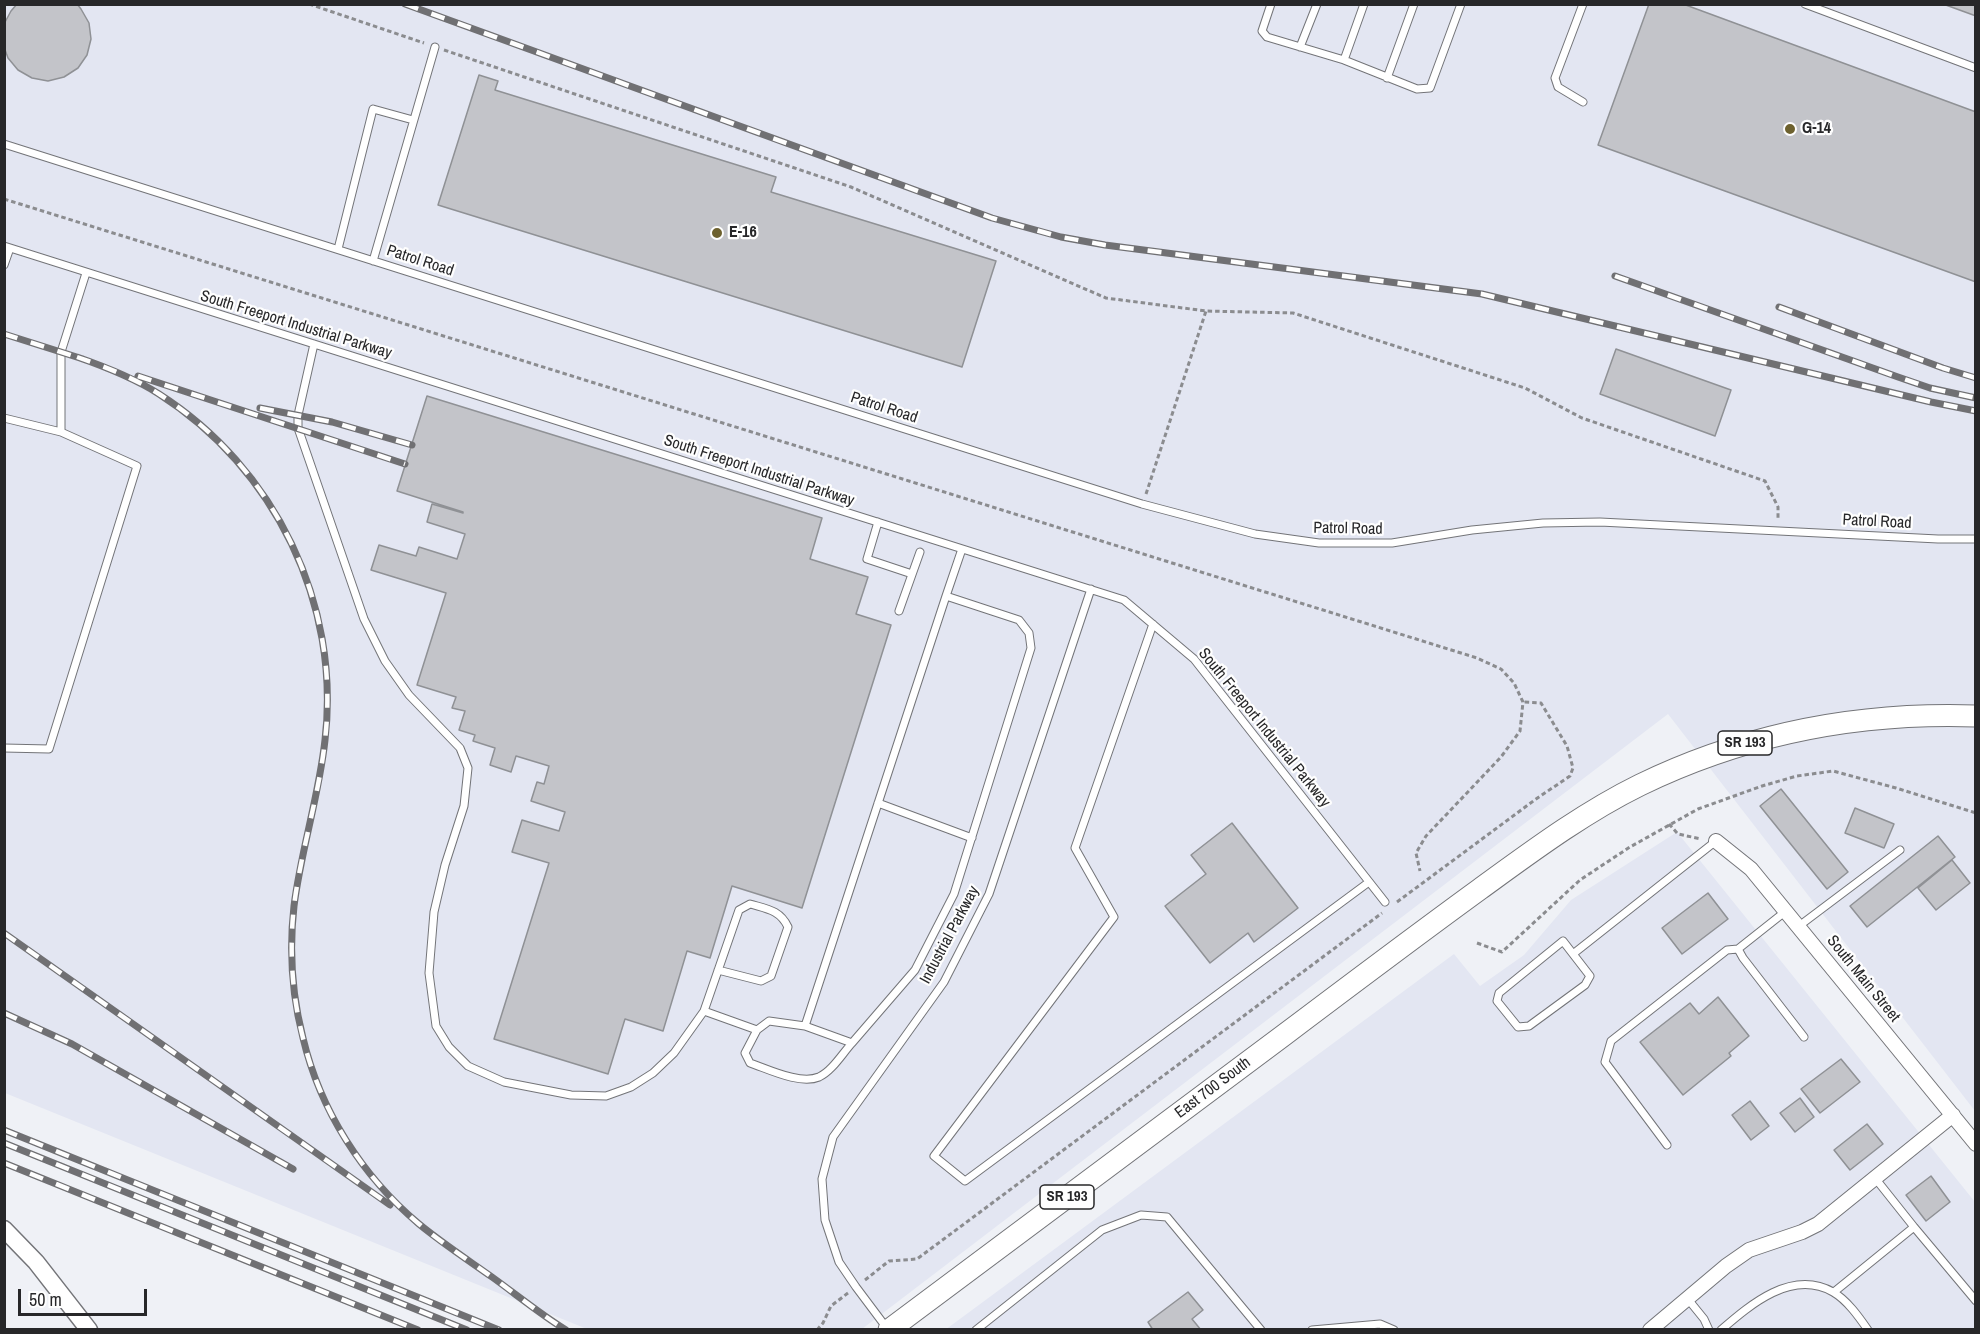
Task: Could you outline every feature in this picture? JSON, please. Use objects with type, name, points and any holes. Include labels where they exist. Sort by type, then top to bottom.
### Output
[{"type":"main road","name":"East 700 South","points":[[889,1329],[1537,847],[1598,808],[1640,785],[1688,764],[1741,745],[1804,729],[1868,719],[1931,714],[1976,716]]},
{"type":"street","name":"South Main Street","points":[[1716,842],[1751,869],[1976,1144]]},
{"type":"street","points":[[1650,1329],[1726,1266],[1749,1250],[1802,1232],[1818,1224],[1953,1115]]},
{"type":"street","points":[[4,1228],[36,1262],[89,1329]]},
{"type":"lane","points":[[1270,4],[1262,30],[1267,36],[1344,60],[1417,89],[1430,88],[1461,4]]},
{"type":"lane","points":[[1300,47],[1317,4]]},
{"type":"lane","points":[[1344,60],[1364,4]]},
{"type":"lane","points":[[1387,78],[1414,4]]},
{"type":"lane","points":[[1582,102],[1558,87],[1555,78],[1583,4]]},
{"type":"lane","points":[[1805,4],[1976,68]]},
{"type":"lane","points":[[373,261],[435,47]]},
{"type":"lane","points":[[338,249],[373,109],[412,120]]},
{"type":"lane","name":"Patrol Road","points":[[4,144],[1142,504],[1255,534],[1318,543],[1392,543],[1472,530],[1543,523],[1600,522],[1976,539]]},
{"type":"lane","points":[[4,265],[7,247]]},
{"type":"lane","name":"South Freeport Industrial Parkway","points":[[7,247],[1124,600],[1194,659],[1386,905]]},
{"type":"lane","points":[[61,432],[61,352],[86,273]]},
{"type":"lane","points":[[314,344],[298,415],[298,428],[364,619],[385,661],[409,695],[460,748],[468,768],[464,806],[445,865],[434,912],[429,974],[436,1026],[449,1047],[468,1066],[504,1082],[571,1095],[606,1096],[631,1087],[653,1073],[674,1053],[704,1011],[738,910],[750,904],[774,912],[783,918],[788,927],[771,976],[761,981],[718,970]]},
{"type":"lane","points":[[4,418],[61,432],[137,466],[49,749],[4,748]]},
{"type":"lane","points":[[878,522],[867,559],[912,574]]},
{"type":"lane","points":[[805,1026],[962,549]]},
{"type":"lane","points":[[899,611],[920,552]]},
{"type":"lane","name":"Industrial Parkway","points":[[889,1329],[839,1262],[825,1220],[822,1179],[833,1137],[944,982],[989,894],[1091,590]]},
{"type":"lane","points":[[852,1043],[805,1026],[769,1021],[757,1030],[745,1053],[750,1063],[793,1078],[818,1078],[829,1069],[852,1043],[915,970],[954,894],[1031,648],[1029,633],[1019,620],[946,596]]},
{"type":"lane","points":[[1153,624],[1075,848],[1114,917],[934,1156],[965,1181],[1369,882]]},
{"type":"lane","points":[[879,803],[972,838]]},
{"type":"lane","points":[[1573,954],[1716,842]]},
{"type":"lane","points":[[1799,926],[1900,850]]},
{"type":"lane","points":[[1667,1145],[1605,1062],[1611,1041],[1727,950],[1738,949],[1786,911]]},
{"type":"lane","points":[[1563,941],[1573,954],[1590,976],[1585,985],[1529,1026],[1518,1027],[1497,1001],[1498,993],[1563,941]]},
{"type":"lane","points":[[1738,949],[1804,1037]]},
{"type":"lane","points":[[704,1011],[757,1030]]},
{"type":"lane","points":[[1875,1178],[1976,1301]]},
{"type":"lane","points":[[976,1329],[1102,1230],[1141,1215],[1167,1217],[1261,1329]]},
{"type":"lane","points":[[1834,1292],[1914,1227]]},
{"type":"lane","points":[[1721,1329],[1761,1299],[1786,1286],[1812,1284],[1834,1292],[1854,1311],[1868,1329]]},
{"type":"lane","points":[[1687,1298],[1704,1319],[1708,1329]]},
{"type":"lane","points":[[1312,1329],[1380,1324],[1394,1329]]},
{"type":"path","points":[[309,4],[851,188],[1106,298],[1206,311],[1293,313],[1525,388],[1582,418],[1765,481],[1778,507],[1778,531]]},
{"type":"path","points":[[4,199],[1477,658],[1501,669],[1514,683],[1523,702],[1520,732],[1501,757],[1426,836],[1416,853],[1420,871]]},
{"type":"path","points":[[1142,504],[1206,311]]},
{"type":"path","points":[[1397,902],[1570,776],[1573,768],[1567,746],[1541,703],[1523,702]]},
{"type":"path","points":[[1477,943],[1502,952],[1580,880],[1630,847],[1669,824],[1714,802],[1797,776],[1833,771],[1976,813]]},
{"type":"path","points":[[1669,824],[1678,834],[1716,842]]},
{"type":"path","points":[[889,1261],[917,1259],[1386,905]]},
{"type":"path","points":[[817,1329],[831,1306]]},
{"type":"shaded area","points":[[4,5],[1975,5],[1975,1111],[1668,714],[862,1329],[587,1329],[5,1093]]},
{"type":"shaded area","points":[[1677,832],[1975,1202],[1975,1329],[945,1330],[1454,954],[1480,986],[1524,955],[1571,900]]},
{"type":"building","points":[[17,4],[77,4],[89,23],[91,39],[87,55],[78,68],[64,77],[48,81],[32,78],[18,70],[8,58],[4,47],[4,24]]},
{"type":"building","name":"G-14","points":[[1649,4],[1683,4],[1976,112],[1976,282],[1598,145]]},
{"type":"building","points":[[1943,4],[1976,4],[1976,16]]},
{"type":"building","name":"E-16","points":[[479,75],[498,81],[495,90],[776,177],[771,192],[996,261],[962,367],[438,205]]},
{"type":"building","points":[[1616,349],[1731,390],[1715,436],[1600,394]]},
{"type":"building","points":[[427,396],[822,518],[810,559],[868,577],[856,614],[891,625],[802,908],[732,886],[710,958],[687,951],[663,1031],[625,1019],[608,1074],[494,1039],[549,863],[512,852],[522,820],[559,831],[565,812],[531,801],[537,782],[544,784],[549,766],[516,756],[511,772],[490,765],[495,748],[473,741],[475,735],[459,730],[465,711],[452,708],[456,697],[417,685],[446,593],[371,570],[379,545],[416,556],[419,547],[457,559],[465,534],[427,522],[432,504],[463,512],[397,491]]},
{"type":"building","points":[[1781,789],[1848,872],[1827,889],[1760,806]]},
{"type":"building","points":[[1855,808],[1894,824],[1884,848],[1845,833]]},
{"type":"building","points":[[1232,823],[1298,908],[1254,942],[1248,933],[1210,963],[1165,906],[1206,874],[1191,855]]},
{"type":"building","points":[[1938,836],[1955,857],[1867,927],[1850,906]]},
{"type":"building","points":[[1952,860],[1970,883],[1936,910],[1918,888]]},
{"type":"building","points":[[1708,893],[1728,919],[1682,954],[1662,928]]},
{"type":"building","points":[[1718,997],[1749,1036],[1729,1053],[1731,1056],[1683,1095],[1640,1042],[1690,1003],[1699,1014]]},
{"type":"building","points":[[1841,1059],[1860,1082],[1820,1113],[1801,1089]]},
{"type":"building","points":[[1800,1098],[1814,1117],[1795,1132],[1780,1113]]},
{"type":"building","points":[[1750,1101],[1769,1126],[1751,1140],[1732,1115]]},
{"type":"building","points":[[1867,1124],[1883,1144],[1850,1170],[1834,1150]]},
{"type":"building","points":[[1931,1176],[1950,1202],[1926,1221],[1906,1195]]},
{"type":"building","points":[[1188,1292],[1203,1310],[1192,1319],[1201,1330],[1153,1330],[1148,1322]]},
{"type":"railway","points":[[405,4],[992,218],[1061,237],[1105,245],[1482,294],[1976,411]]},
{"type":"railway","points":[[1615,276],[1930,388],[1976,398]]},
{"type":"railway","points":[[1779,307],[1976,378]]},
{"type":"railway","points":[[4,334],[83,359]]},
{"type":"railway","points":[[77,357],[119,373],[159,394],[200,425],[236,460],[267,500],[292,544],[310,590],[322,639],[327,689],[325,740],[319,782],[297,885],[292,923],[292,956],[296,1005],[303,1038],[320,1091],[332,1116],[362,1163],[398,1205],[437,1238],[566,1330]]},
{"type":"railway","points":[[138,376],[405,464]]},
{"type":"railway","points":[[260,408],[332,422],[412,445]]},
{"type":"railway","points":[[4,933],[390,1205]]},
{"type":"railway","points":[[4,1013],[72,1044],[293,1169]]},
{"type":"railway","points":[[4,1130],[499,1330]]},
{"type":"railway","points":[[4,1143],[467,1330]]},
{"type":"railway","points":[[4,1163],[418,1330]]},
{"type":"place","name":"G-14","points":[[1790,129]]},
{"type":"place","name":"E-16","points":[[717,233]]}]
